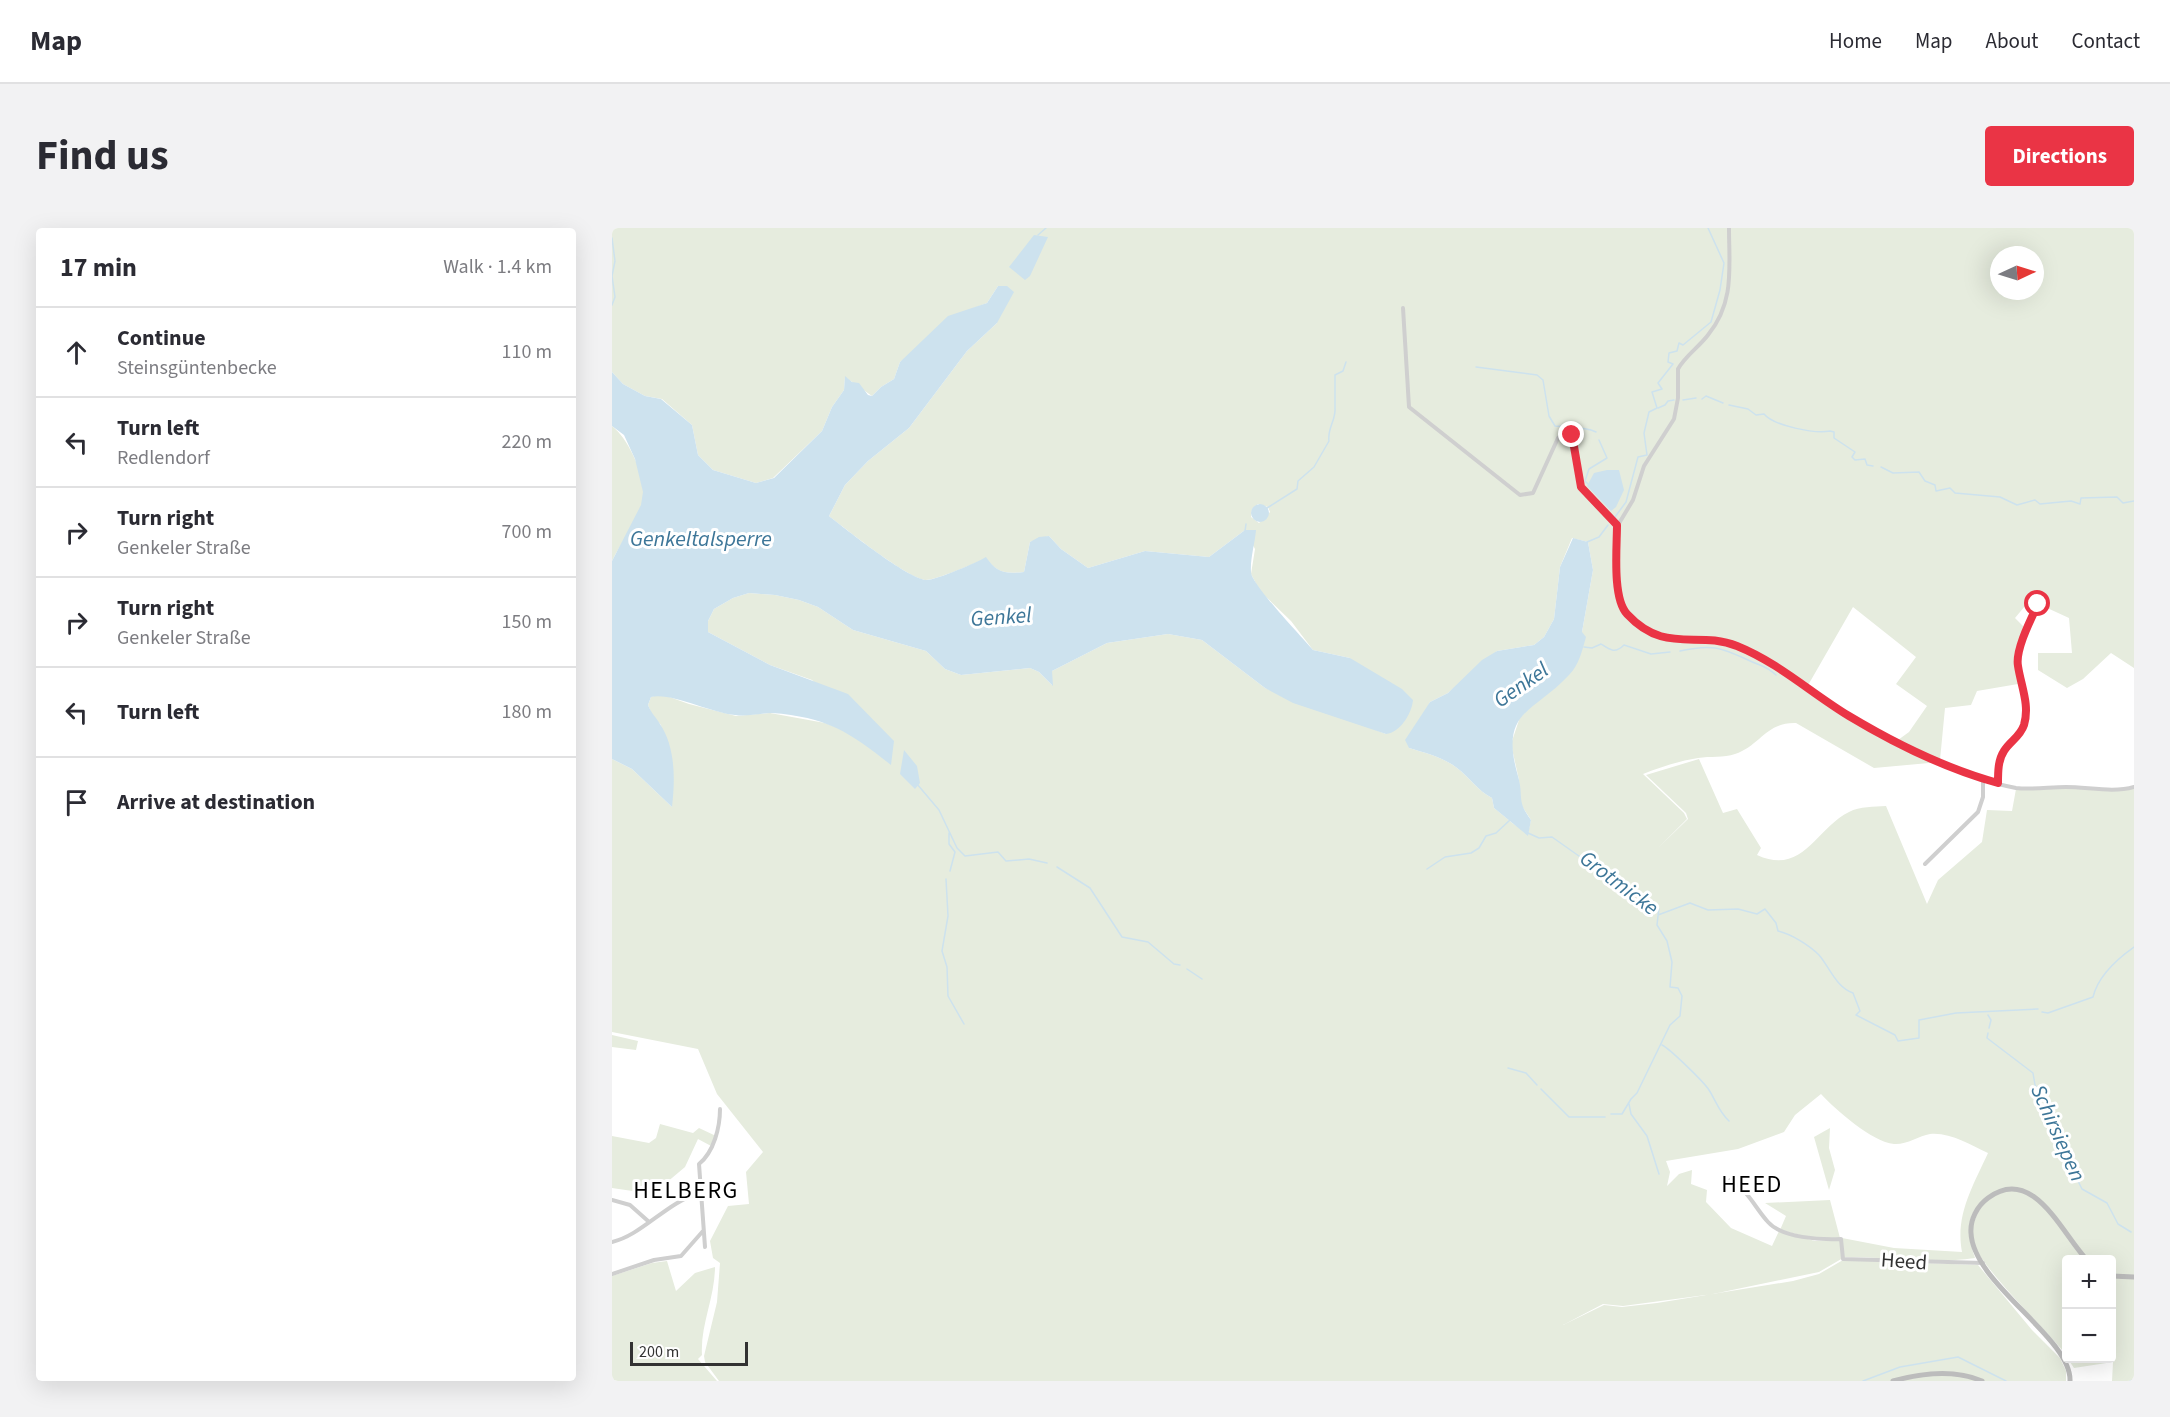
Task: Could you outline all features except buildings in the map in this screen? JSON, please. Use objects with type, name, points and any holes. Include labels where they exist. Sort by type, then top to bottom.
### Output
[{"type":"main road","points":[[2070,1381],[2066,1359],[2021,1311],[1983,1263],[1972,1241],[1974,1215],[1986,1200],[2009,1190],[2022,1191],[2040,1200],[2083,1255]]},
{"type":"main road","points":[[2116,1276],[2134,1277]]},
{"type":"main road","points":[[1893,1381],[1944,1373],[1965,1375],[1982,1381]]},
{"type":"street","points":[[1729,228],[1731,268],[1727,299],[1709,334],[1678,369],[1678,398],[1674,419],[1644,466],[1633,500],[1617,525],[1620,598],[1626,614],[1670,640],[1708,640],[1737,646],[1776,665],[1848,715],[1927,755],[1983,779],[2018,788],[2115,789],[2134,787]]},
{"type":"street","points":[[1403,308],[1409,407],[1520,495],[1533,493],[1558,438],[1566,433],[1572,435],[1581,487],[1617,525]]},
{"type":"street","points":[[1998,783],[1999,764],[2004,751],[2019,734],[2027,708],[2017,664],[2026,631],[2038,604]]},
{"type":"street","points":[[1925,864],[1978,812],[1983,796],[1983,779]]},
{"type":"street","points":[[705,1247],[699,1192],[699,1164],[708,1157],[718,1129],[720,1108]]},
{"type":"street","name":"Heed","points":[[1730,1180],[1740,1186],[1768,1223],[1779,1230],[1816,1240],[1841,1239],[1844,1258],[1983,1263]]},
{"type":"street","points":[[612,1242],[631,1236],[648,1221],[687,1196],[699,1192]]},
{"type":"street","points":[[612,1200],[630,1205],[648,1221]]},
{"type":"street","points":[[612,1274],[654,1260],[681,1256],[704,1231]]},
{"type":"shaded area","points":[[612,228],[2134,228],[2134,668],[2111,653],[2083,679],[2067,688],[2038,670],[2038,653],[2072,653],[2069,618],[2030,600],[2015,618],[2026,629],[2017,664],[2018,684],[1977,691],[1971,705],[1945,708],[1940,760],[1898,740],[1909,732],[1927,706],[1896,684],[1916,657],[1853,607],[1807,687],[1848,716],[1940,762],[1874,768],[1796,723],[1777,726],[1735,754],[1684,761],[1643,774],[1684,813],[1687,819],[1659,847],[1688,819],[1686,813],[1646,775],[1699,759],[1723,813],[1737,809],[1761,848],[1757,855],[1773,860],[1786,860],[1797,855],[1808,848],[1837,820],[1853,810],[1886,806],[1927,904],[1938,880],[1982,842],[1987,810],[2012,811],[2016,789],[2134,788],[2134,1381],[2112,1381],[2113,1363],[2116,1363],[2116,1255],[2062,1255],[2062,1350],[1999,1280],[1976,1249],[1972,1238],[1973,1226],[1989,1195],[1975,1209],[1970,1224],[1970,1240],[1975,1258],[1926,1260],[1844,1257],[1842,1238],[1894,1248],[1962,1252],[1960,1238],[1963,1213],[1971,1189],[1988,1153],[1960,1140],[1937,1134],[1926,1135],[1899,1144],[1885,1142],[1865,1132],[1821,1094],[1795,1115],[1784,1132],[1738,1149],[1666,1161],[1670,1172],[1667,1186],[1679,1174],[1692,1170],[1691,1184],[1707,1190],[1706,1202],[1731,1228],[1772,1246],[1779,1231],[1815,1241],[1840,1240],[1843,1258],[1819,1272],[1714,1294],[1793,1281],[1819,1274],[1843,1260],[1978,1265],[2032,1330],[2060,1358],[2066,1371],[2066,1381],[719,1381],[705,1362],[704,1356],[717,1302],[720,1263],[713,1258],[710,1241],[728,1206],[749,1204],[746,1172],[763,1152],[717,1094],[698,1049],[612,1032],[612,759],[632,769],[672,807],[661,725],[653,717],[648,705],[651,697],[661,694],[736,716],[770,713],[825,723],[849,732],[891,764],[812,680],[770,665],[708,632],[708,621],[714,609],[733,598],[749,593],[799,600],[818,607],[853,630],[926,651],[945,669],[961,675],[1030,668],[1039,672],[1052,685],[1052,671],[1107,643],[1168,634],[1202,640],[1265,688],[1386,734],[1350,658],[1313,650],[1291,621],[1260,591],[1251,574],[1255,549],[1245,530],[1209,557],[1145,551],[1088,568],[1061,549],[1049,536],[1030,542],[1024,572],[1012,573],[998,570],[986,558],[945,575],[925,580],[891,562],[829,516],[845,485],[868,461],[909,428],[967,351],[997,323],[998,286],[987,303],[974,308],[900,362],[894,379],[872,396],[845,377],[844,390],[832,407],[822,431],[773,478],[756,483],[713,470],[698,455],[692,425],[662,399],[645,396],[623,384],[612,372]],"holes":[[[1258,504],[1268,507],[1270,512],[1259,523],[1251,517],[1252,509]],[[1572,538],[1588,542],[1593,570],[1582,632],[1536,702],[1520,717],[1511,744],[1519,780],[1520,803],[1531,820],[1528,833],[1494,808],[1492,798],[1482,792],[1452,764],[1409,748],[1430,702],[1448,693],[1497,651],[1534,645],[1544,637],[1554,619],[1560,567]],[[1711,1294],[1622,1307],[1604,1305],[1563,1325],[1603,1304],[1623,1306]]]},
{"type":"shaded area","points":[[612,426],[625,441],[637,463],[641,475],[643,497],[638,514],[612,561]]},
{"type":"shaded area","points":[[612,1035],[638,1041],[636,1050],[612,1047]]},
{"type":"shaded area","points":[[660,1124],[693,1133],[699,1128],[716,1136],[713,1147],[698,1139],[685,1167],[653,1194],[612,1188],[612,1136],[649,1143],[656,1138]]},
{"type":"shaded area","points":[[1830,1128],[1829,1148],[1835,1170],[1829,1190],[1814,1137]]},
{"type":"shaded area","points":[[1830,1200],[1840,1238],[1816,1239],[1780,1230],[1786,1216],[1765,1203]]},
{"type":"shaded area","points":[[667,1261],[676,1291],[695,1273],[715,1267],[713,1289],[703,1333],[702,1355],[698,1359],[717,1381],[612,1381],[612,1276],[652,1263]]},
{"type":"shaded area","points":[[2071,1363],[2106,1363],[2074,1368]]},
{"type":"water","points":[[1034,235],[1048,237],[1030,276],[1025,280],[1009,267]]},
{"type":"water","name":"Genkeltalsperre","points":[[998,286],[1007,286],[1014,292],[997,323],[967,351],[909,428],[868,461],[845,485],[829,516],[892,563],[926,580],[966,567],[986,557],[1002,571],[1024,572],[1030,542],[1039,537],[1049,536],[1061,549],[1088,568],[1145,551],[1209,557],[1245,530],[1256,530],[1251,572],[1268,599],[1313,650],[1350,658],[1402,689],[1413,700],[1408,716],[1396,730],[1386,734],[1293,703],[1265,688],[1202,640],[1168,634],[1107,643],[1052,671],[1053,686],[1039,672],[1030,668],[961,675],[945,669],[926,651],[853,630],[818,607],[775,595],[749,593],[733,598],[714,609],[708,621],[708,632],[770,665],[848,694],[894,741],[891,765],[850,735],[808,718],[772,713],[735,715],[669,697],[651,697],[648,705],[665,733],[672,754],[674,786],[672,807],[632,769],[612,759],[612,561],[641,505],[643,492],[635,459],[624,435],[612,426],[612,372],[623,384],[645,396],[661,399],[692,425],[698,455],[713,470],[756,483],[774,478],[822,431],[832,407],[844,390],[845,376],[852,382],[859,383],[868,395],[872,396],[894,379],[900,362],[948,316],[987,303]]},
{"type":"water","points":[[1619,470],[1624,490],[1616,507],[1611,511],[1587,486],[1594,473]]},
{"type":"water","points":[[1256,504],[1264,504],[1269,509],[1267,520],[1256,522],[1251,517],[1251,509]]},
{"type":"water","points":[[1573,538],[1588,542],[1593,570],[1582,632],[1586,637],[1583,647],[1572,671],[1556,688],[1523,715],[1516,725],[1513,738],[1513,754],[1522,803],[1531,820],[1528,836],[1494,808],[1492,798],[1482,792],[1452,764],[1409,748],[1405,740],[1430,702],[1448,693],[1482,660],[1497,651],[1534,645],[1544,637],[1554,619],[1560,567]]},
{"type":"water","points":[[904,750],[917,766],[920,783],[915,789],[900,774]]},
{"type":"waterway","points":[[1038,235],[1046,228]]},
{"type":"waterway","name":"Genkel","points":[[1615,517],[1626,502],[1638,457],[1647,455],[1644,433],[1649,412],[1657,408],[1652,392],[1662,389],[1658,383],[1673,364],[1668,362],[1669,353],[1677,351],[1679,343],[1683,345],[1711,322],[1720,290],[1724,263],[1708,228]]},
{"type":"waterway","points":[[612,238],[615,261],[612,276],[615,297],[612,305]]},
{"type":"waterway","points":[[1267,508],[1297,489],[1298,481],[1314,467],[1329,441],[1329,432],[1335,412],[1335,375],[1343,371],[1346,362]]},
{"type":"waterway","points":[[1476,367],[1537,375],[1543,380],[1549,416],[1555,426],[1596,432]]},
{"type":"waterway","points":[[1702,399],[1706,396],[1723,403]]},
{"type":"waterway","points":[[1683,400],[1696,398]]},
{"type":"waterway","points":[[1658,408],[1674,400]]},
{"type":"waterway","points":[[1729,405],[1748,409],[1756,415],[1764,414],[1776,422],[1795,428],[1834,432],[1834,438],[1855,452],[1852,457],[1855,460],[1865,459],[1867,465],[1873,466]]},
{"type":"waterway","points":[[1588,484],[1585,481],[1589,469],[1607,458],[1599,440]]},
{"type":"waterway","points":[[1881,467],[1893,473],[1919,472],[1925,481],[1935,485],[1936,491],[1950,488],[1955,493],[2000,497],[2017,505],[2035,500],[2040,504],[2071,501],[2080,504],[2081,498],[2117,497],[2123,503],[2134,501]]},
{"type":"waterway","points":[[1245,531],[1246,524]]},
{"type":"waterway","name":"Genkel","points":[[1587,542],[1599,537],[1608,525]]},
{"type":"waterway","points":[[1584,647],[1592,648],[1601,644],[1615,650],[1624,645],[1651,654],[1670,652]]},
{"type":"waterway","points":[[1680,651],[1715,648],[1765,667],[1776,675]]},
{"type":"waterway","points":[[917,784],[939,810],[957,848],[965,856],[998,852],[1006,861],[1029,859],[1047,863]]},
{"type":"waterway","points":[[1427,869],[1445,857],[1471,853],[1479,848],[1486,836],[1496,833],[1510,820]]},
{"type":"waterway","points":[[949,833],[949,844],[955,852],[950,871]]},
{"type":"waterway","name":"Grotmicke","points":[[1528,833],[1539,838],[1552,837],[1586,861],[1609,872],[1621,887],[1626,887],[1632,894],[1637,895],[1639,901],[1644,901],[1647,908],[1659,909],[1658,915],[1690,903],[1708,910],[1738,909],[1757,914],[1765,909],[1776,923],[1778,931],[1794,937],[1815,951],[1838,982],[1853,993],[1860,1011],[1856,1015],[1895,1035],[1898,1041],[1919,1038],[1919,1020],[1956,1013],[2038,1009]]},
{"type":"waterway","points":[[1057,867],[1090,888],[1122,937],[1148,942],[1174,964],[1180,965]]},
{"type":"waterway","points":[[946,879],[948,916],[942,951],[947,967],[948,996],[964,1024]]},
{"type":"waterway","points":[[1611,1114],[1622,1114],[1637,1093],[1670,1025],[1680,1016],[1682,996],[1678,988],[1670,987],[1672,962],[1667,941],[1657,925],[1658,916]]},
{"type":"waterway","name":"Grotmicke","points":[[2042,1012],[2048,1013],[2093,997],[2099,982],[2109,969],[2134,947]]},
{"type":"waterway","points":[[1187,969],[1202,979]]},
{"type":"waterway","name":"Schirsiepen","points":[[1988,1015],[1991,1020],[1989,1028]]},
{"type":"waterway","name":"Schirsiepen","points":[[1988,1033],[1987,1038],[2033,1073],[2035,1085],[2054,1111],[2061,1139],[2066,1142],[2074,1173],[2082,1189],[2107,1203],[2118,1224],[2131,1232]]},
{"type":"waterway","points":[[1662,1045],[1679,1058],[1706,1086],[1729,1121]]},
{"type":"waterway","points":[[1508,1068],[1526,1073],[1537,1085]]},
{"type":"waterway","points":[[1541,1089],[1569,1117],[1605,1117]]},
{"type":"waterway","points":[[1629,1104],[1631,1114],[1647,1136],[1659,1174]]},
{"type":"waterway","points":[[1863,1381],[1900,1367],[1958,1357],[2006,1381]]},
{"type":"waterway","points":[[2130,1381],[2134,1380]]},
{"type":"district","name":"HEED","points":[[1752,1184]]},
{"type":"district","name":"HELBERG","points":[[686,1190]]},
{"type":"route","points":[[1572,435],[1581,487],[1617,525],[1617,578],[1620,598],[1626,614],[1655,634],[1670,640],[1708,640],[1737,646],[1776,665],[1848,715],[1937,760],[1983,779],[1998,783],[1999,764],[2004,751],[2024,725],[2027,708],[2017,664],[2026,631],[2038,604]]}]
